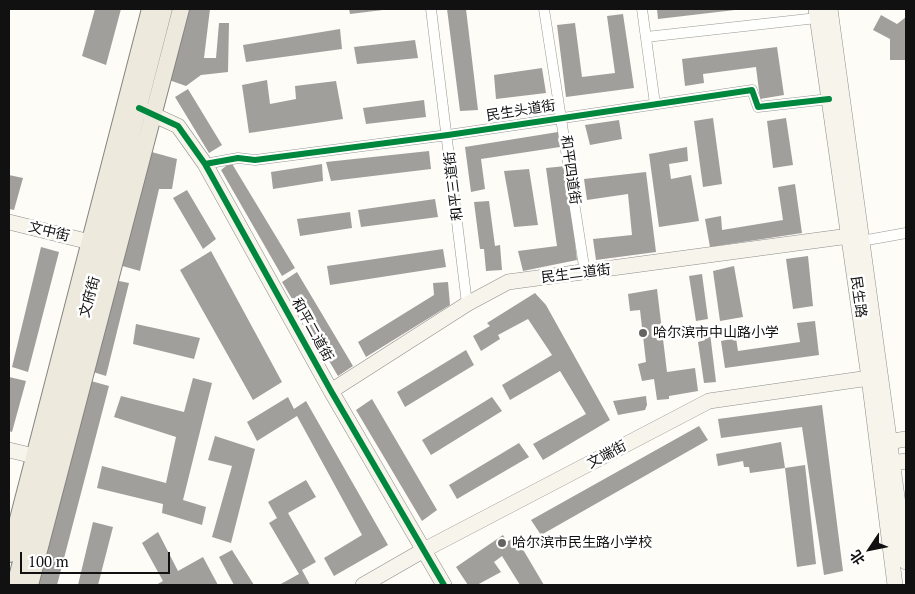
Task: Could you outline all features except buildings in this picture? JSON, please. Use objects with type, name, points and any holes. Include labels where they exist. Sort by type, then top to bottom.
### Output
[{"type":"main road","name":"文府街","points":[[85,241],[138,9]]},
{"type":"main road","name":"文府街","points":[[9,513],[22,453],[85,241],[150,9]]},
{"type":"main road","name":"文府街","points":[[15,585],[146,111],[164,9]]},
{"type":"main road","points":[[30,585],[146,111],[181,9]]},
{"type":"main road","name":"文府街","points":[[9,554],[22,453]]},
{"type":"street","name":"和平三道街","points":[[431,9],[448,135],[467,304]]},
{"type":"street","name":"和平四道街","points":[[544,9],[585,273]]},
{"type":"street","points":[[642,9],[655,104]]},
{"type":"street","name":"民生路","points":[[830,9],[869,378],[884,442],[893,463],[906,562]]},
{"type":"street","points":[[646,37],[817,13]]},
{"type":"street","name":"民生路","points":[[817,13],[884,442]]},
{"type":"street","name":"民生头道街","points":[[205,164],[238,158],[254,160],[448,135],[752,90],[758,107],[829,99]]},
{"type":"street","name":"和平二道街","points":[[146,111],[178,126],[205,164],[331,391],[444,585]]},
{"type":"street","name":"文中街","points":[[9,222],[85,241]]},
{"type":"street","name":"民生二道街","points":[[331,391],[467,304],[508,282],[906,233]]},
{"type":"street","name":"文端街","points":[[363,585],[424,550],[709,401],[869,378]]},
{"type":"street","points":[[884,442],[906,439]]},
{"type":"street","name":"民生路","points":[[893,463],[895,585]]},
{"type":"cycle path","points":[[205,164],[238,158],[255,160],[448,135],[752,90],[758,107],[829,99]]},
{"type":"cycle path","points":[[139,108],[178,126],[205,164],[331,391],[444,585]]},
{"type":"place","name":"哈尔滨市中山路小学","points":[[643,333]]},
{"type":"place","name":"哈尔滨市民生路小学校","points":[[502,543]]}]
